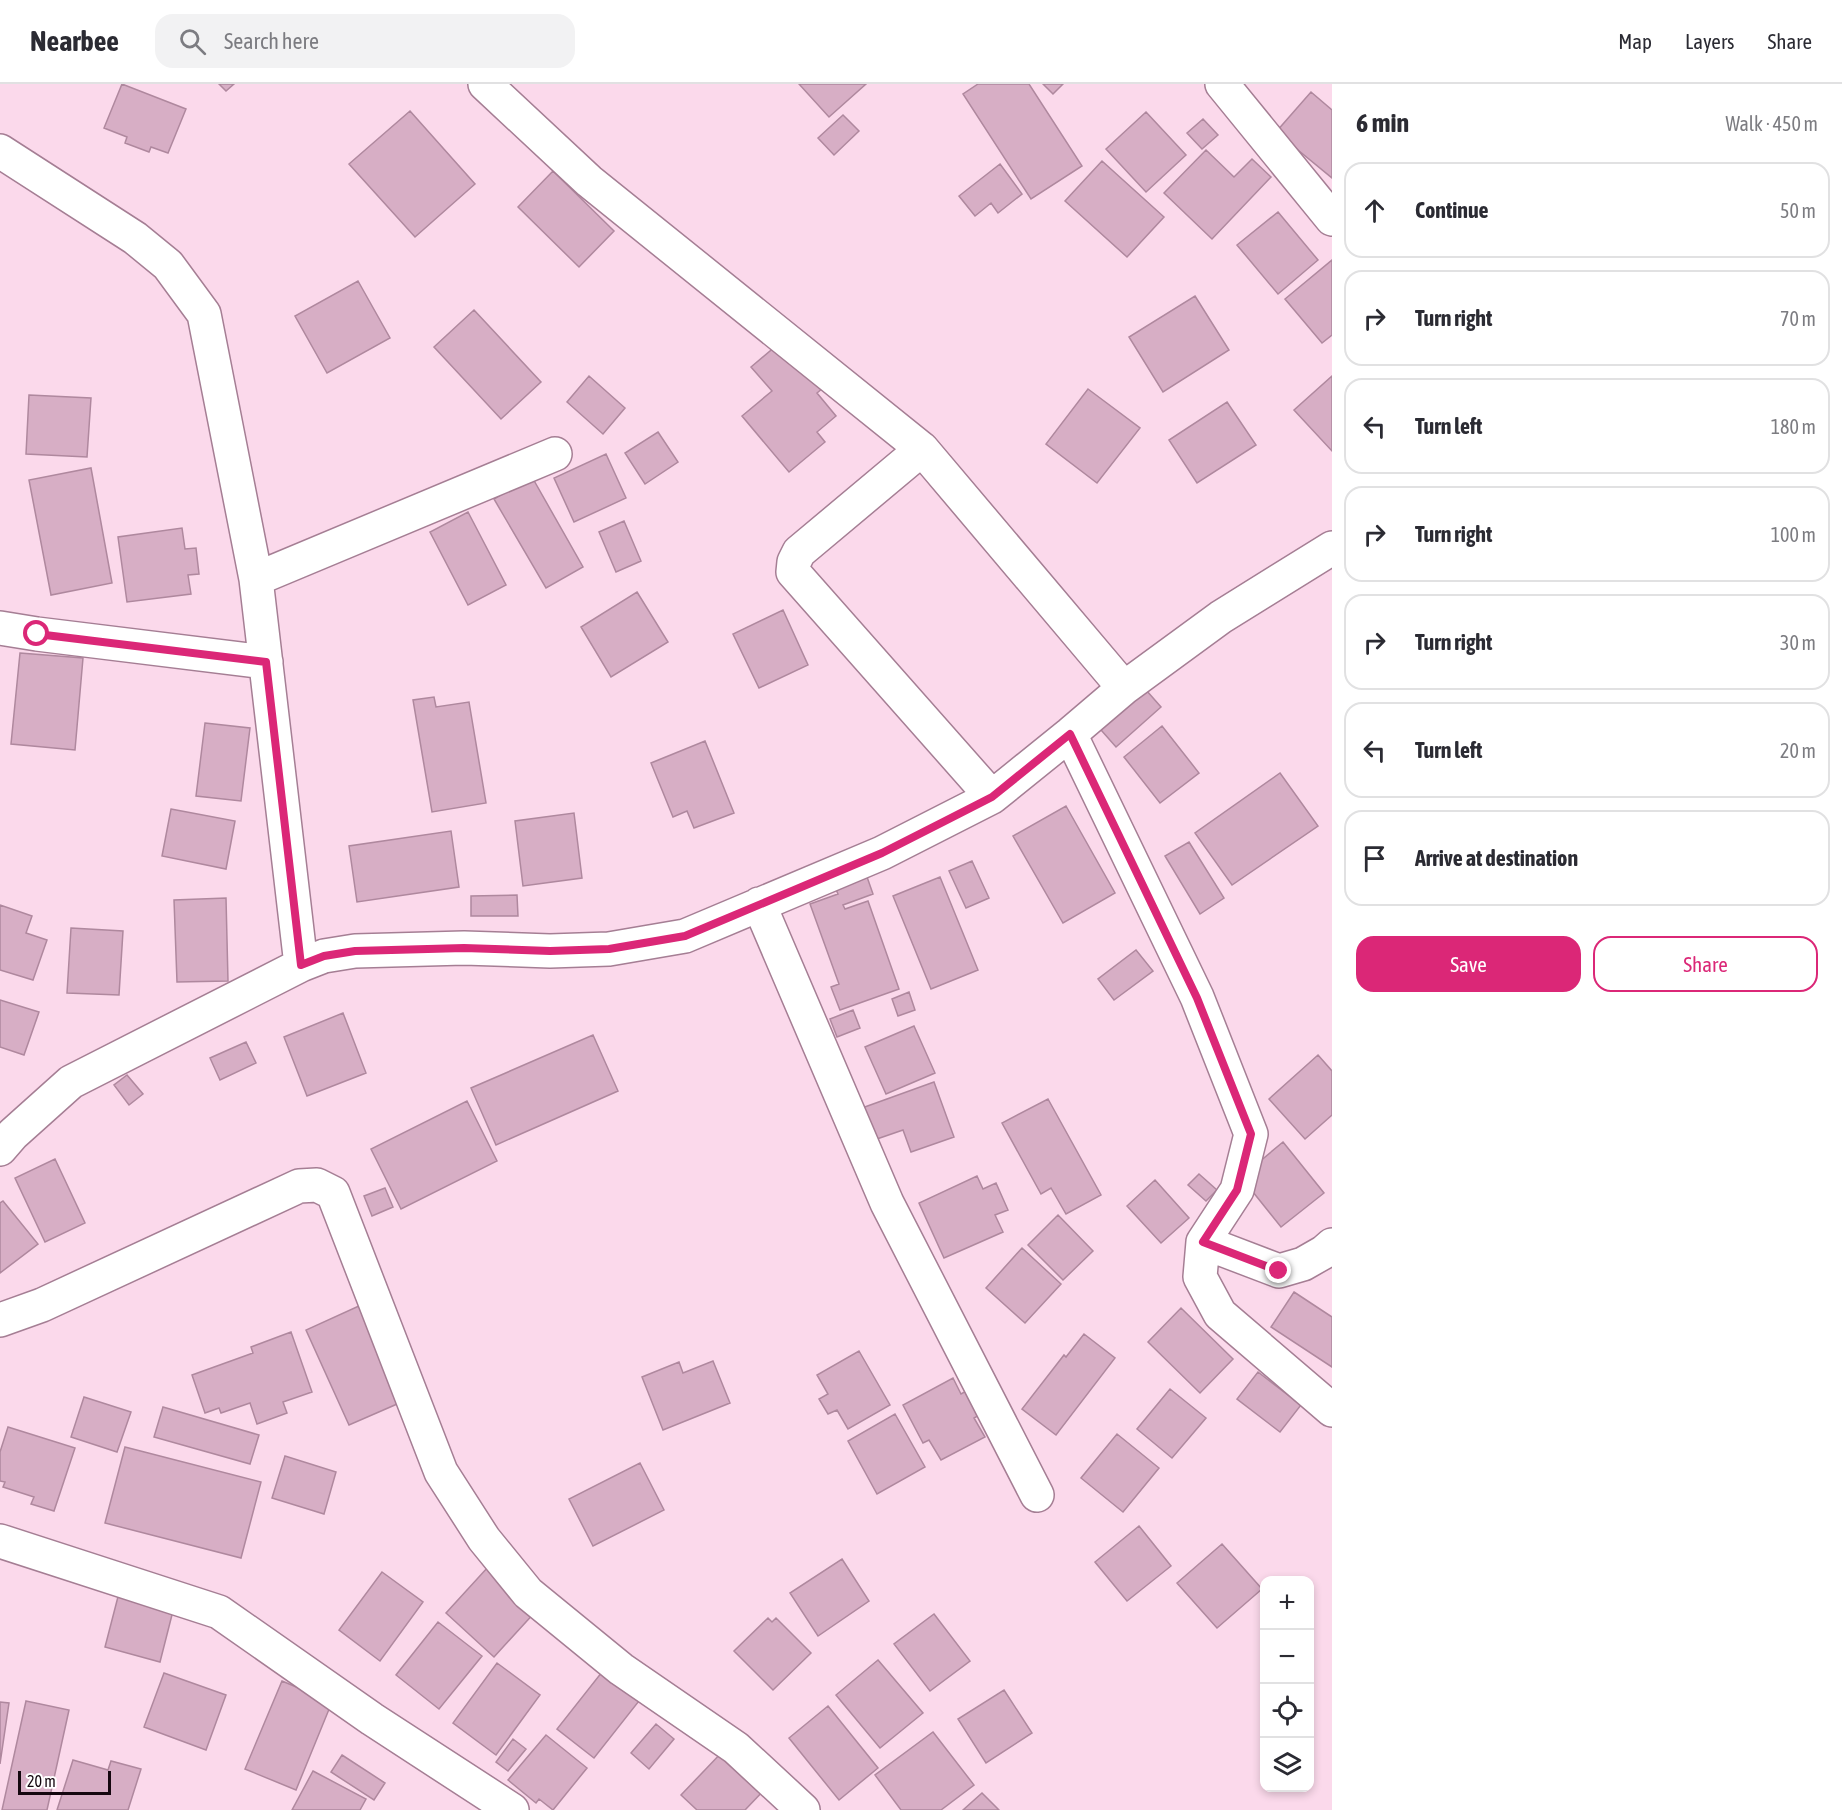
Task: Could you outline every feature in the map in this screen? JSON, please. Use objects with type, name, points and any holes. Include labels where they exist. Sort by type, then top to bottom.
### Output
[{"type":"street","points":[[485,84],[589,181],[922,449],[1124,688]]},
{"type":"street","points":[[1222,84],[1332,219]]},
{"type":"street","points":[[0,151],[135,238],[168,265],[204,314],[256,579],[301,965]]},
{"type":"street","points":[[922,449],[799,552],[794,562],[793,572],[992,797]]},
{"type":"street","points":[[256,579],[555,454]]},
{"type":"street","points":[[0,1149],[13,1134],[72,1082],[301,965],[324,956],[355,951],[464,948],[550,951],[609,949],[685,936],[882,853],[992,797],[1124,688],[1221,617],[1332,548]]},
{"type":"street","points":[[0,628],[266,662]]},
{"type":"street","points":[[1070,734],[1197,998],[1251,1134],[1237,1190],[1203,1242],[1200,1277],[1220,1314],[1332,1410]]},
{"type":"street","points":[[759,904],[887,1203],[1037,1495]]},
{"type":"street","points":[[0,1320],[42,1305],[299,1186],[317,1185],[333,1193],[441,1472],[484,1539],[528,1593],[621,1669],[736,1748],[803,1810]]},
{"type":"street","points":[[1203,1242],[1279,1271],[1303,1264],[1332,1245]]},
{"type":"street","points":[[0,1541],[219,1612],[372,1719],[512,1810]]},
{"type":"building","points":[[122,84],[186,109],[168,153],[151,147],[149,152],[125,143],[127,137],[104,128]]},
{"type":"building","points":[[219,84],[234,84],[226,91]]},
{"type":"building","points":[[799,84],[866,84],[829,117]]},
{"type":"building","points":[[978,84],[1029,84],[1082,166],[1031,199],[963,94]]},
{"type":"building","points":[[1043,84],[1063,84],[1053,94]]},
{"type":"building","points":[[1311,92],[1332,110],[1332,178],[1276,132]]},
{"type":"building","points":[[410,111],[475,184],[415,237],[349,164]]},
{"type":"building","points":[[1146,112],[1186,155],[1146,192],[1106,149]]},
{"type":"building","points":[[843,115],[859,131],[834,155],[818,138]]},
{"type":"building","points":[[1203,119],[1218,135],[1202,149],[1187,133]]},
{"type":"building","points":[[1206,150],[1234,177],[1252,159],[1271,177],[1212,239],[1164,193]]},
{"type":"building","points":[[1102,161],[1164,217],[1127,257],[1065,201]]},
{"type":"building","points":[[1000,164],[1022,194],[998,213],[991,203],[975,216],[959,196]]},
{"type":"building","points":[[553,171],[614,231],[579,267],[518,207]]},
{"type":"building","points":[[1278,212],[1318,260],[1278,294],[1237,245]]},
{"type":"building","points":[[1332,260],[1332,335],[1322,343],[1285,299]]},
{"type":"building","points":[[358,281],[390,338],[327,373],[295,316]]},
{"type":"building","points":[[1195,296],[1229,350],[1163,392],[1129,337]]},
{"type":"building","points":[[474,310],[541,382],[501,419],[434,347]]},
{"type":"building","points":[[783,340],[823,388],[817,393],[836,416],[817,432],[825,442],[789,472],[742,416],[772,391],[751,367]]},
{"type":"building","points":[[589,376],[625,408],[603,434],[567,402]]},
{"type":"building","points":[[1332,376],[1332,451],[1294,410]]},
{"type":"building","points":[[1088,389],[1140,428],[1097,483],[1046,444]]},
{"type":"building","points":[[29,395],[91,398],[87,457],[26,454]]},
{"type":"building","points":[[1227,402],[1256,445],[1197,483],[1169,440]]},
{"type":"building","points":[[658,432],[678,462],[645,484],[625,453]]},
{"type":"building","points":[[606,454],[626,498],[574,522],[554,478]]},
{"type":"building","points":[[91,468],[112,583],[51,595],[29,480]]},
{"type":"building","points":[[532,477],[583,567],[546,588],[494,499]]},
{"type":"building","points":[[468,512],[506,585],[468,605],[430,532]]},
{"type":"building","points":[[624,521],[641,561],[616,572],[599,532]]},
{"type":"building","points":[[182,528],[185,549],[196,548],[199,574],[188,575],[191,594],[127,602],[118,537]]},
{"type":"building","points":[[637,592],[668,642],[611,677],[581,627]]},
{"type":"building","points":[[783,610],[808,665],[759,688],[733,634]]},
{"type":"building","points":[[20,653],[83,658],[75,750],[11,744]]},
{"type":"building","points":[[1139,682],[1161,707],[1116,747],[1094,722]]},
{"type":"building","points":[[434,697],[436,707],[469,702],[486,803],[432,812],[413,700]]},
{"type":"building","points":[[205,723],[250,728],[241,801],[196,796]]},
{"type":"building","points":[[1162,726],[1199,773],[1160,803],[1124,757]]},
{"type":"building","points":[[705,741],[734,813],[694,828],[687,811],[673,817],[651,763]]},
{"type":"building","points":[[1280,773],[1318,826],[1232,885],[1195,833]]},
{"type":"building","points":[[1066,806],[1115,893],[1063,923],[1013,836]]},
{"type":"building","points":[[171,809],[235,821],[226,869],[162,856]]},
{"type":"building","points":[[574,813],[582,878],[523,886],[515,821]]},
{"type":"building","points":[[451,831],[459,887],[357,902],[349,846]]},
{"type":"building","points":[[1189,842],[1224,898],[1200,914],[1165,856]]},
{"type":"building","points":[[972,861],[989,898],[966,908],[949,871]]},
{"type":"building","points":[[866,874],[873,894],[843,905],[845,909],[868,901],[899,989],[840,1010],[831,987],[839,984],[810,904],[838,894],[834,885]]},
{"type":"building","points":[[940,877],[978,970],[931,989],[893,896]]},
{"type":"building","points":[[517,895],[518,916],[471,916],[471,896]]},
{"type":"building","points":[[226,898],[228,981],[177,982],[174,900]]},
{"type":"building","points":[[0,905],[32,916],[26,933],[47,940],[33,980],[0,970]]},
{"type":"building","points":[[71,928],[123,931],[119,995],[67,993]]},
{"type":"building","points":[[1136,950],[1153,971],[1114,1000],[1098,979]]},
{"type":"building","points":[[909,992],[915,1010],[898,1016],[892,999]]},
{"type":"building","points":[[0,1000],[39,1012],[24,1055],[0,1047]]},
{"type":"building","points":[[853,1010],[860,1028],[837,1037],[830,1019]]},
{"type":"building","points":[[343,1013],[366,1073],[307,1096],[284,1037]]},
{"type":"building","points":[[914,1026],[935,1073],[886,1094],[865,1047]]},
{"type":"building","points":[[593,1035],[618,1091],[496,1145],[471,1088]]},
{"type":"building","points":[[246,1042],[256,1063],[220,1080],[210,1058]]},
{"type":"building","points":[[1318,1055],[1332,1071],[1332,1115],[1305,1139],[1269,1099]]},
{"type":"building","points":[[127,1075],[143,1094],[129,1105],[114,1085]]},
{"type":"building","points":[[934,1082],[954,1137],[911,1152],[903,1130],[874,1140],[862,1108]]},
{"type":"building","points":[[1048,1099],[1101,1195],[1066,1214],[1051,1188],[1041,1194],[1002,1123]]},
{"type":"building","points":[[467,1101],[497,1161],[401,1209],[371,1149]]},
{"type":"building","points":[[1283,1142],[1324,1193],[1281,1227],[1241,1177]]},
{"type":"building","points":[[55,1159],[85,1223],[45,1242],[15,1178]]},
{"type":"building","points":[[1199,1174],[1217,1190],[1206,1201],[1188,1185]]},
{"type":"building","points":[[977,1176],[983,1189],[996,1183],[1008,1210],[995,1215],[1003,1232],[944,1258],[919,1203]]},
{"type":"building","points":[[1155,1180],[1189,1218],[1161,1243],[1127,1206]]},
{"type":"building","points":[[385,1188],[393,1207],[372,1216],[364,1196]]},
{"type":"building","points":[[3,1201],[38,1244],[0,1273],[0,1203]]},
{"type":"building","points":[[1058,1215],[1093,1251],[1063,1280],[1028,1245]]},
{"type":"building","points":[[1022,1248],[1061,1284],[1025,1323],[986,1288]]},
{"type":"building","points":[[1294,1292],[1332,1317],[1332,1367],[1271,1327]]},
{"type":"building","points":[[361,1305],[404,1401],[349,1425],[306,1330]]},
{"type":"building","points":[[1181,1308],[1233,1359],[1200,1393],[1148,1342]]},
{"type":"building","points":[[291,1332],[312,1392],[283,1402],[287,1413],[257,1424],[250,1403],[221,1413],[219,1408],[205,1413],[192,1375],[253,1353],[251,1347]]},
{"type":"building","points":[[1084,1334],[1115,1358],[1056,1435],[1022,1409],[1064,1355],[1066,1357]]},
{"type":"building","points":[[859,1351],[890,1405],[848,1429],[837,1410],[828,1414],[819,1399],[828,1394],[817,1375]]},
{"type":"building","points":[[713,1361],[730,1403],[663,1430],[642,1377],[679,1362],[683,1373]]},
{"type":"building","points":[[1258,1372],[1301,1405],[1280,1432],[1237,1399]]},
{"type":"building","points":[[953,1378],[961,1394],[970,1389],[983,1413],[974,1418],[985,1437],[941,1460],[929,1440],[923,1443],[903,1405]]},
{"type":"building","points":[[1170,1389],[1206,1418],[1172,1458],[1137,1429]]},
{"type":"building","points":[[84,1397],[131,1412],[117,1452],[71,1437]]},
{"type":"building","points":[[163,1407],[259,1435],[250,1464],[154,1437]]},
{"type":"building","points":[[895,1414],[925,1467],[877,1494],[848,1441]]},
{"type":"building","points":[[8,1427],[75,1448],[54,1511],[31,1504],[34,1497],[3,1487],[5,1482],[0,1481],[0,1452]]},
{"type":"building","points":[[1117,1434],[1159,1468],[1123,1512],[1081,1478]]},
{"type":"building","points":[[125,1447],[261,1482],[241,1558],[105,1523]]},
{"type":"building","points":[[285,1456],[336,1472],[324,1514],[272,1498]]},
{"type":"building","points":[[640,1463],[664,1510],[593,1546],[569,1499]]},
{"type":"building","points":[[1139,1526],[1171,1566],[1127,1601],[1095,1562]]},
{"type":"building","points":[[1222,1544],[1260,1587],[1260,1591],[1217,1628],[1177,1583]]},
{"type":"building","points":[[842,1559],[869,1601],[818,1636],[790,1593]]},
{"type":"building","points":[[488,1567],[536,1611],[494,1657],[446,1613]]},
{"type":"building","points":[[382,1572],[423,1602],[380,1661],[339,1630]]},
{"type":"building","points":[[120,1589],[175,1603],[160,1662],[105,1647]]},
{"type":"building","points":[[934,1614],[970,1661],[930,1691],[894,1644]]},
{"type":"building","points":[[768,1618],[772,1622],[776,1618],[811,1653],[773,1690],[734,1651]]},
{"type":"building","points":[[438,1622],[482,1656],[439,1709],[396,1675]]},
{"type":"building","points":[[878,1660],[923,1713],[880,1748],[836,1695]]},
{"type":"building","points":[[497,1663],[540,1695],[496,1755],[453,1723]]},
{"type":"building","points":[[602,1672],[639,1701],[594,1758],[557,1729]]},
{"type":"building","points":[[164,1673],[226,1695],[206,1750],[144,1727]]},
{"type":"building","points":[[282,1681],[332,1702],[296,1790],[245,1769]]},
{"type":"building","points":[[1004,1690],[1032,1733],[986,1763],[958,1719]]},
{"type":"building","points":[[26,1701],[69,1710],[47,1810],[2,1810]]},
{"type":"building","points":[[0,1702],[9,1703],[0,1764]]},
{"type":"building","points":[[828,1706],[878,1768],[839,1800],[789,1738]]},
{"type":"building","points":[[656,1724],[674,1739],[649,1769],[631,1753]]},
{"type":"building","points":[[933,1732],[974,1785],[941,1810],[901,1810],[875,1775]]},
{"type":"building","points":[[546,1735],[587,1768],[553,1810],[539,1799],[536,1803],[508,1780]]},
{"type":"building","points":[[513,1739],[526,1749],[508,1771],[496,1762]]},
{"type":"building","points":[[724,1750],[766,1788],[745,1810],[697,1810],[681,1795]]},
{"type":"building","points":[[342,1755],[385,1783],[374,1800],[331,1772]]},
{"type":"building","points":[[73,1760],[108,1770],[111,1761],[141,1769],[128,1810],[57,1810]]},
{"type":"building","points":[[313,1771],[366,1799],[360,1810],[292,1810]]},
{"type":"building","points":[[982,1793],[999,1810],[963,1810]]},
{"type":"route","points":[[37,634],[266,662],[301,965],[324,956],[355,951],[464,948],[550,951],[609,949],[685,936],[882,853],[992,797],[1070,734],[1197,998],[1251,1134],[1237,1190],[1203,1242],[1279,1271]]}]
